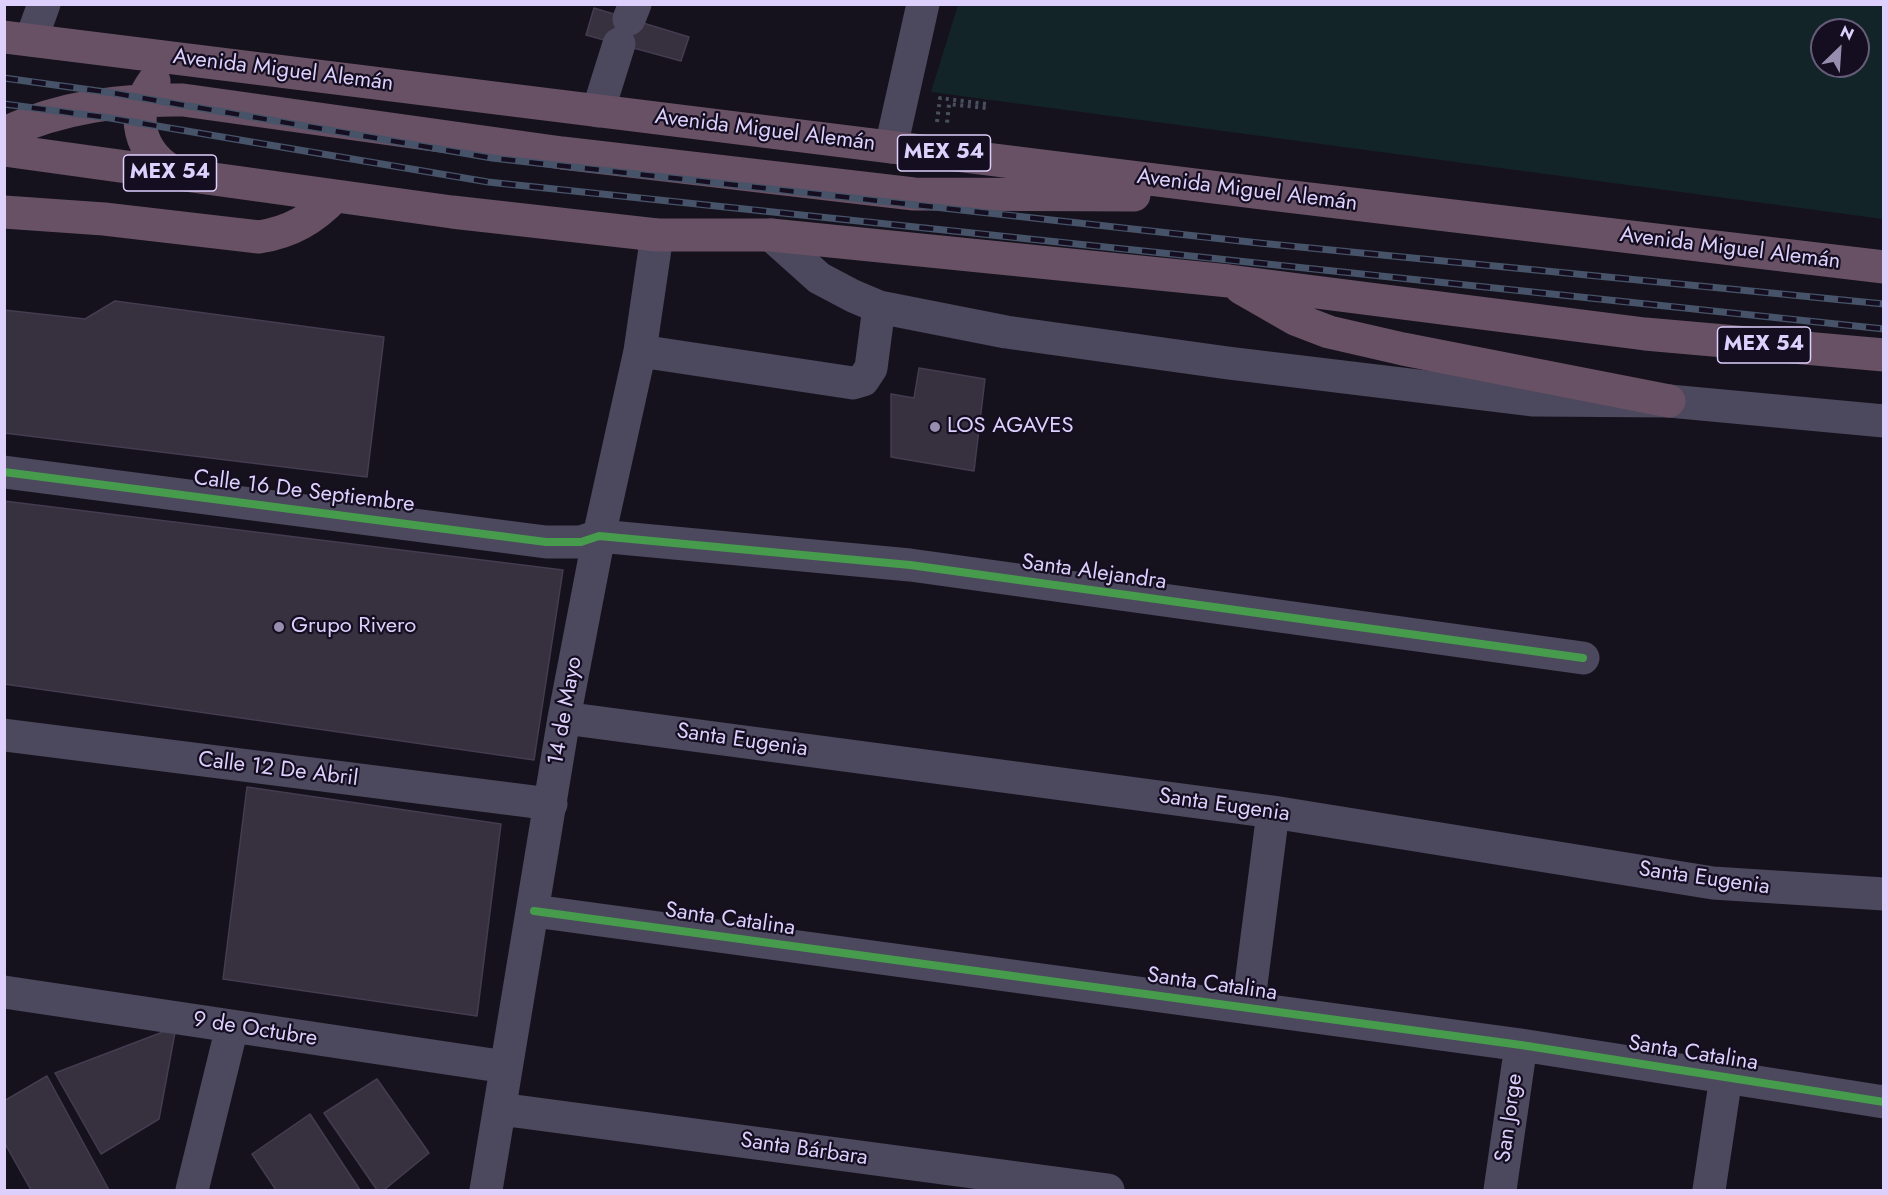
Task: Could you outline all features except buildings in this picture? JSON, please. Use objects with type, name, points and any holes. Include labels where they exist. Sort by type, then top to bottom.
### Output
[{"type":"highway","name":"Avenida Miguel Alemán","points":[[18,38],[1277,195],[1884,267]]},
{"type":"highway","points":[[175,173],[161,165],[142,140],[140,108],[153,81],[165,71],[178,64],[207,62]]},
{"type":"highway","points":[[4,133],[33,120],[103,103],[183,100],[562,153],[914,194],[1277,195]]},
{"type":"highway","name":"MEX 54","points":[[4,150],[334,196],[657,235],[771,235],[1229,281],[1645,334],[1884,356]]},
{"type":"highway","points":[[4,212],[39,217],[104,219],[259,237],[276,234],[307,221],[334,196]]},
{"type":"highway","points":[[1229,281],[1295,319],[1329,332],[1403,349],[1670,401]]},
{"type":"street","points":[[18,38],[44,4]]},
{"type":"street","points":[[891,147],[923,4]]},
{"type":"street","points":[[598,111],[628,22]]},
{"type":"street","points":[[4,228],[39,217]]},
{"type":"street","name":"14 de Mayo","points":[[486,1191],[534,911],[564,718],[599,536],[640,351],[657,235]]},
{"type":"street","points":[[771,235],[819,278],[879,307],[1006,332],[1492,395],[1579,402],[1670,401],[1884,421]]},
{"type":"street","points":[[640,351],[853,383],[864,380],[871,368],[879,307]]},
{"type":"street","name":"Calle 16 De Septiembre","points":[[4,472],[546,542],[581,542],[599,536]]},
{"type":"street","name":"Santa Alejandra","points":[[599,536],[910,566],[1582,658]]},
{"type":"street","name":"Santa Eugenia","points":[[564,718],[1273,812],[1713,884],[1884,894]]},
{"type":"street","name":"Calle 12 De Abril","points":[[4,735],[551,804]]},
{"type":"street","points":[[1248,1008],[1273,812]]},
{"type":"street","name":"Santa Catalina","points":[[534,911],[1521,1046],[1884,1102]]},
{"type":"street","name":"9 de Octubre","points":[[4,992],[506,1067]]},
{"type":"street","points":[[192,1191],[232,1027]]},
{"type":"street","name":"San Jorge","points":[[1500,1191],[1521,1046]]},
{"type":"street","points":[[1709,1191],[1726,1077]]},
{"type":"street","name":"Santa Bárbara","points":[[500,1109],[1108,1191]]},
{"type":"path","points":[[940,98],[986,104],[986,108],[949,104]]},
{"type":"shaded area","points":[[958,5],[1883,5],[1883,219],[931,92]]},
{"type":"railway","points":[[4,78],[113,93],[492,158],[1259,243],[1884,304]]},
{"type":"railway","points":[[4,104],[110,118],[488,182],[1884,329]]},
{"type":"cycle path","points":[[4,472],[546,542],[581,542],[599,536],[910,565],[1583,658]]},
{"type":"cycle path","points":[[534,911],[1521,1045],[1884,1102]]},
{"type":"place","name":"LOS AGAVES","points":[[935,427]]},
{"type":"place","name":"Grupo Rivero","points":[[279,627]]}]
